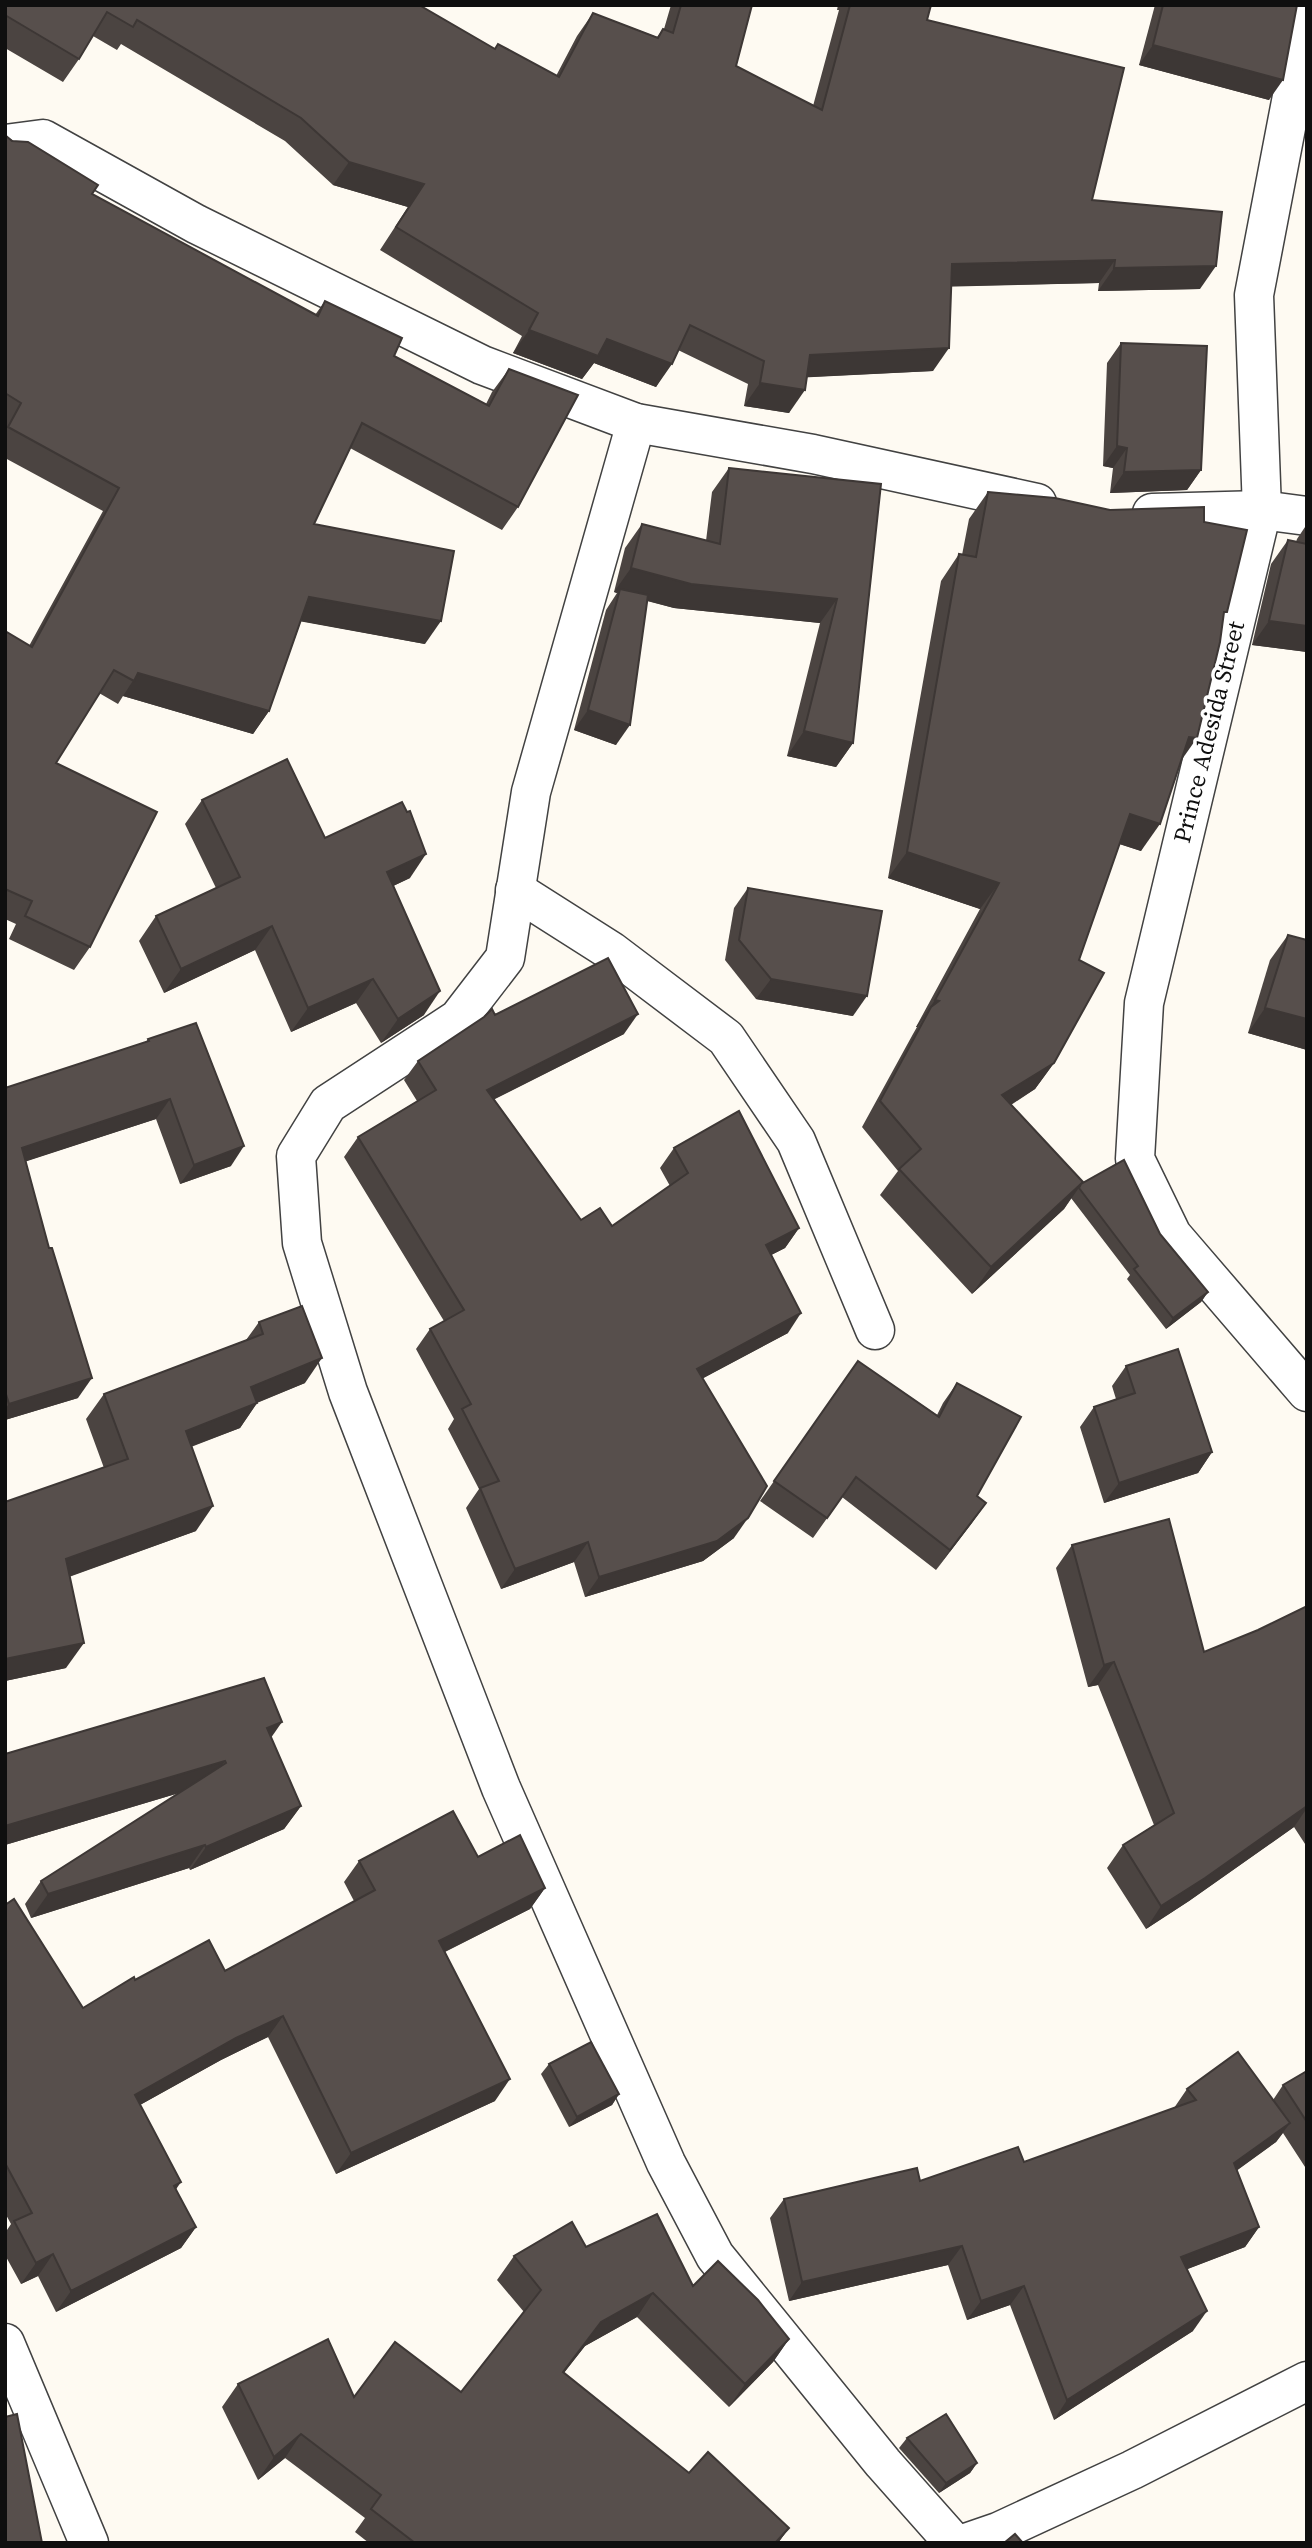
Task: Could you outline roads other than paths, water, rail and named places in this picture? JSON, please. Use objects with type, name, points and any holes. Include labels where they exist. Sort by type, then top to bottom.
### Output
[{"type":"street","name":"Prince Adesida Street","points":[[1307,18],[1254,295],[1262,510],[1144,1003],[1135,1159],[1172,1235],[1307,1392]]},
{"type":"street","points":[[5,144],[43,139],[196,224],[482,365],[636,423],[813,454],[1064,509]]},
{"type":"street","points":[[636,423],[531,792],[505,958],[458,1018],[328,1104],[296,1156],[302,1243],[348,1392],[501,1788],[666,2163],[715,2256],[883,2463],[954,2543]]},
{"type":"street","points":[[1117,514],[1262,510],[1307,516]]},
{"type":"street","points":[[515,890],[611,951],[726,1038],[796,1141],[875,1330]]},
{"type":"street","points":[[5,2343],[89,2543]]},
{"type":"street","points":[[966,2543],[998,2532],[1132,2470],[1307,2381]]}]
